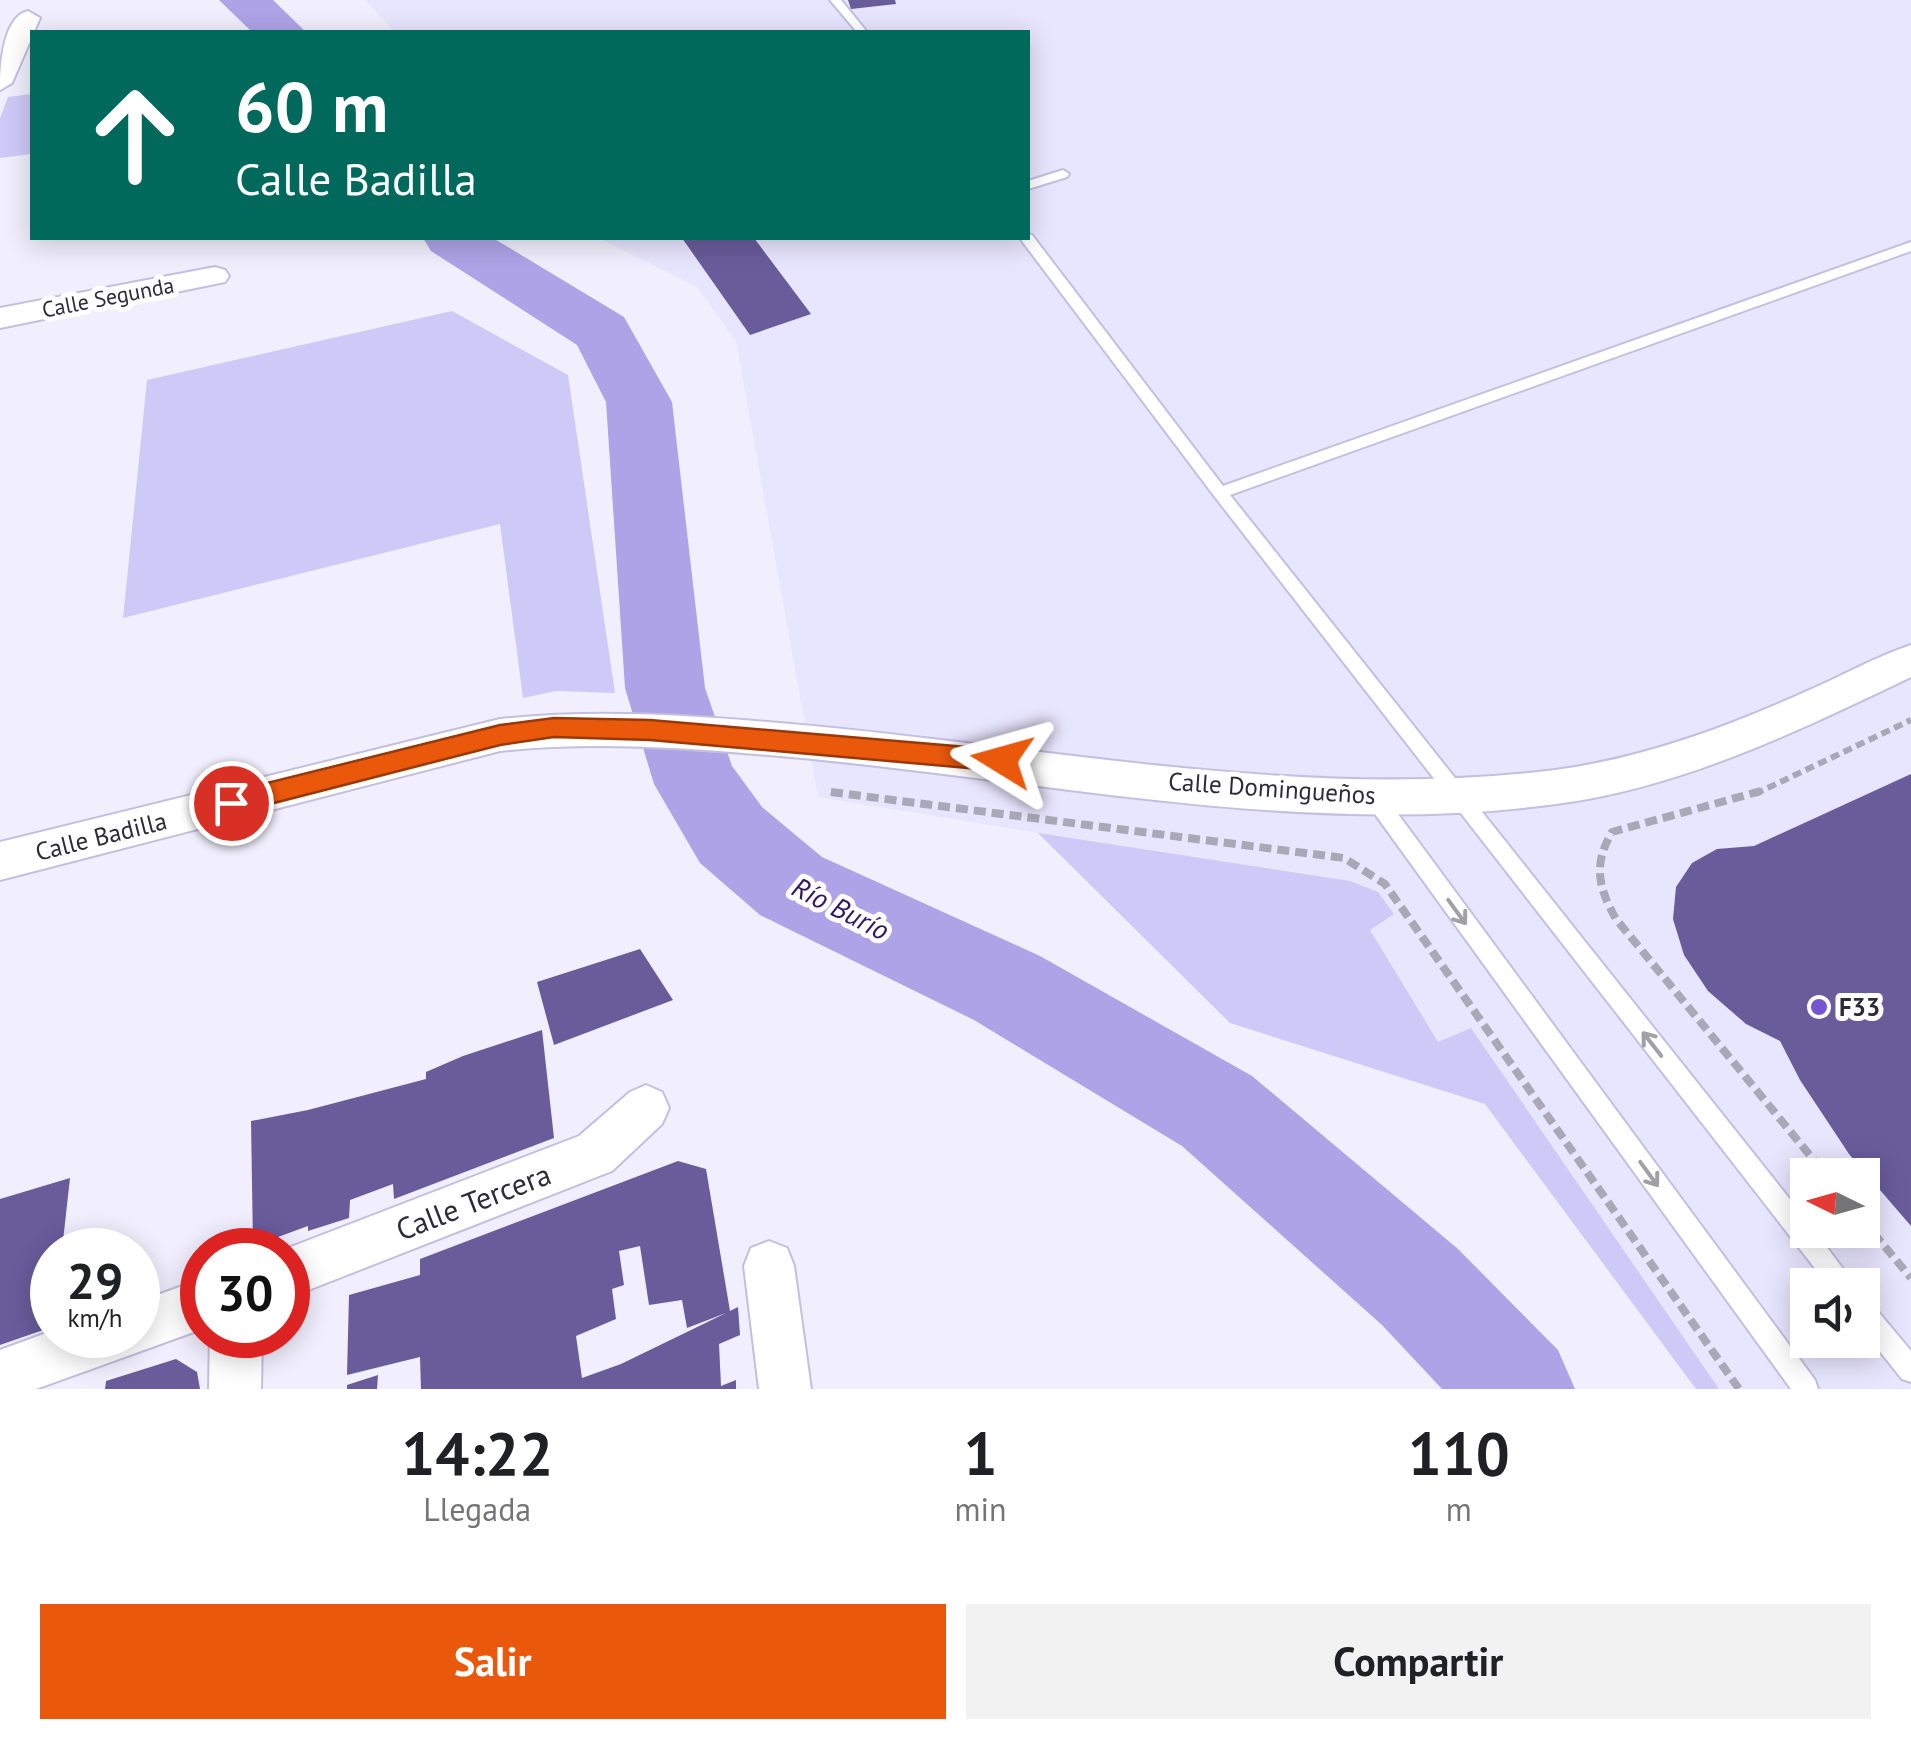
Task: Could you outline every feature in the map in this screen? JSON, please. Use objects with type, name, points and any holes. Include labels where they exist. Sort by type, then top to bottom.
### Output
[{"type":"street","points":[[0,84],[28,18]]},
{"type":"street","name":"Calle Segunda","points":[[0,318],[215,276]]},
{"type":"street","name":"Calle Domingueños","points":[[612,727],[948,753],[1284,793],[1459,795],[1558,787],[1651,766],[1750,736],[1911,660]]},
{"type":"street","name":"Calle Badilla","points":[[0,861],[500,735],[554,728],[612,727]]},
{"type":"street","name":"Calle Tercera","points":[[310,1264],[595,1154],[646,1108]]},
{"type":"street","points":[[769,1266],[785,1389]]},
{"type":"street","points":[[0,1376],[51,1358]]},
{"type":"street","points":[[235,1389],[236,1358]]},
{"type":"lane","points":[[835,0],[860,30]]},
{"type":"lane","points":[[1030,184],[1063,174]]},
{"type":"lane","points":[[1029,240],[1220,492],[1830,1268]]},
{"type":"lane","points":[[1220,492],[1911,246]]},
{"type":"lane","points":[[1374,796],[1806,1389]]},
{"type":"lane","points":[[1880,1332],[1911,1370]]},
{"type":"path","points":[[1812,1158],[1616,919],[1598,888],[1600,851],[1612,832],[1748,797],[1911,720]]},
{"type":"path","points":[[832,792],[1344,858],[1385,884],[1739,1389]]},
{"type":"path","points":[[1880,1241],[1911,1278]]},
{"type":"shaded area","points":[[365,0],[1911,0],[1911,1389],[1696,1389],[1485,1104],[1230,1023],[1038,833],[818,797],[736,341],[697,287],[603,240],[1030,240],[1030,30],[393,30]]},
{"type":"shaded area","points":[[30,94],[30,154],[0,158],[0,118],[8,97]]},
{"type":"shaded area","points":[[452,311],[568,375],[615,693],[556,691],[523,698],[500,524],[123,618],[147,380]]},
{"type":"shaded area","points":[[1038,833],[1350,881],[1378,892],[1394,914],[1370,930],[1438,1042],[1471,1028],[1719,1389],[1696,1389],[1485,1104],[1230,1023]]},
{"type":"building","points":[[848,0],[895,0],[896,4],[851,9]]},
{"type":"building","points":[[683,240],[756,240],[811,314],[750,335]]},
{"type":"building","name":"F33","points":[[1911,774],[1911,1226],[1880,1190],[1880,1158],[1852,1158],[1800,1080],[1780,1041],[1746,1024],[1708,991],[1684,955],[1673,919],[1676,887],[1692,863],[1717,849],[1754,846]]},
{"type":"building","points":[[640,949],[673,1000],[554,1045],[537,982]]},
{"type":"building","points":[[542,1030],[554,1138],[394,1199],[393,1184],[350,1200],[349,1218],[310,1230],[308,1226],[253,1228],[251,1121],[426,1079],[426,1072]]},
{"type":"building","points":[[678,1161],[706,1169],[730,1311],[738,1307],[740,1335],[719,1344],[721,1386],[736,1380],[736,1389],[421,1389],[420,1357],[347,1375],[349,1295],[420,1275],[420,1259]],"holes":[[[640,1246],[649,1305],[682,1300],[687,1328],[726,1313],[621,1364],[582,1378],[576,1336],[616,1319],[612,1289],[624,1285],[619,1251]]]},
{"type":"building","points":[[70,1178],[64,1228],[30,1228],[30,1335],[0,1345],[0,1199]]},
{"type":"building","points":[[176,1359],[197,1372],[200,1389],[105,1389],[106,1381]]},
{"type":"building","points":[[378,1375],[377,1389],[347,1389],[347,1385]]},
{"type":"waterway","name":"Río Burío","points":[[243,0],[279,30]]},
{"type":"waterway","name":"Río Burío","points":[[455,240],[602,332],[639,402],[665,688],[696,784],[731,835],[791,886],[1007,988],[1217,1111],[1420,1287],[1519,1389]]},
{"type":"place","name":"F33","points":[[1819,1007]]},
{"type":"route","points":[[231,803],[500,735],[554,728],[612,727],[1002,760]]}]
